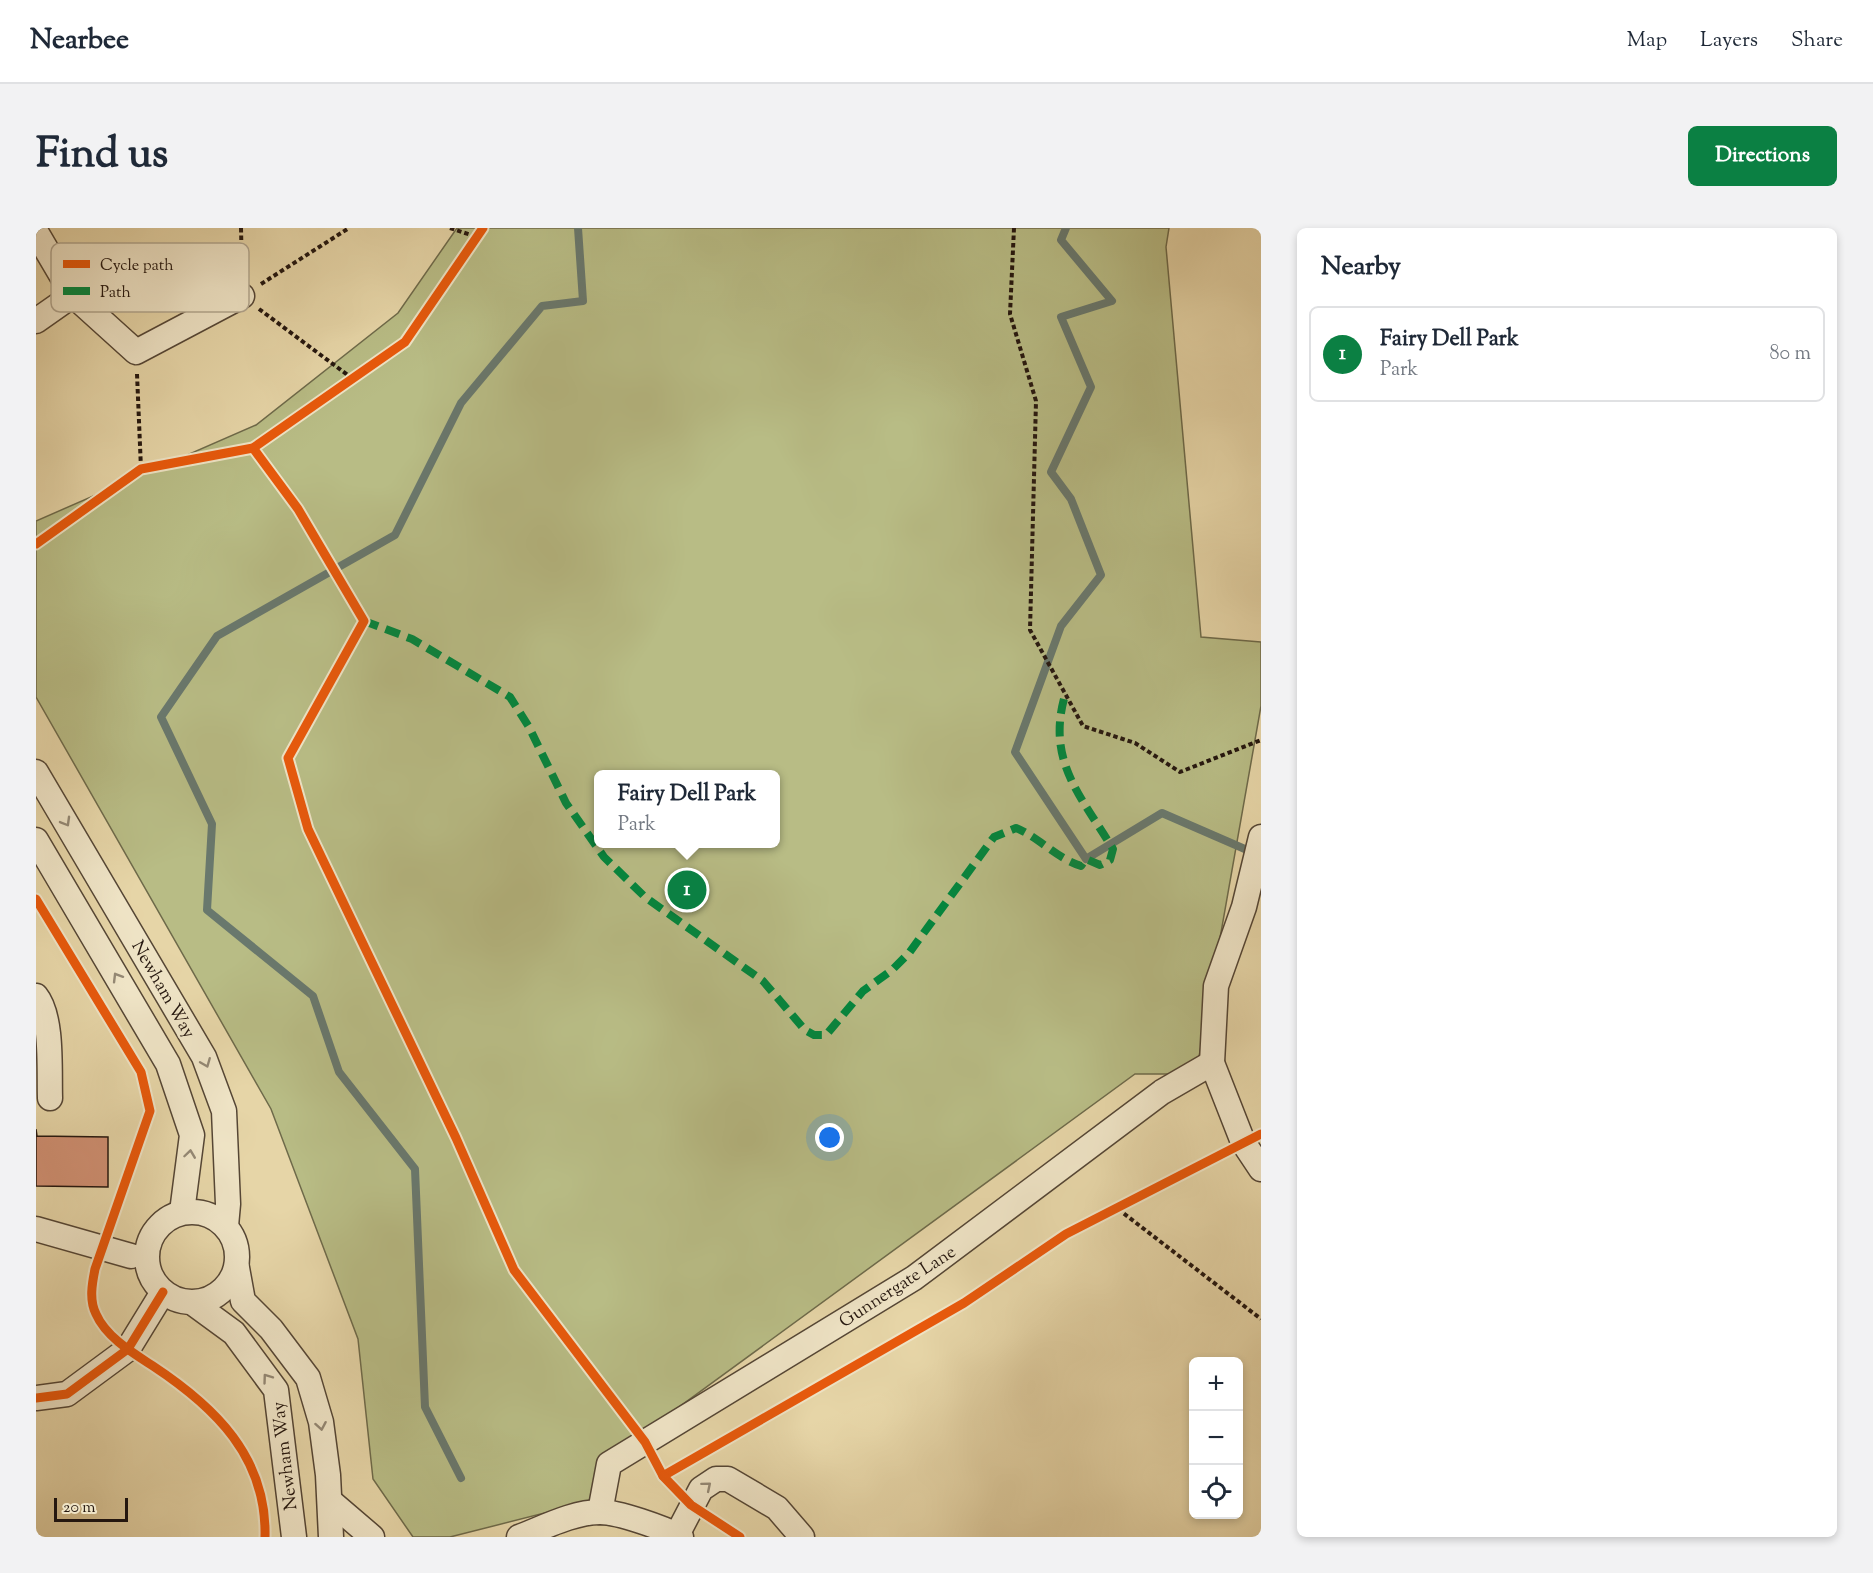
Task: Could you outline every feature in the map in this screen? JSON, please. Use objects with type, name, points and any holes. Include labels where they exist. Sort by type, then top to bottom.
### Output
[{"type":"street","points":[[36,232],[51,258]]},
{"type":"street","points":[[36,321],[51,310]]},
{"type":"street","points":[[92,312],[136,352],[212,312]]},
{"type":"street","name":"Newham Way","points":[[36,772],[204,1057],[224,1111],[228,1204],[226,1226],[234,1239],[243,1301],[293,1355],[308,1378],[321,1422],[332,1537]]},
{"type":"street","points":[[1261,837],[1244,907],[1216,986],[1212,1063],[1243,1142],[1261,1169]]},
{"type":"street","name":"Newham Way","points":[[36,840],[168,1064],[192,1135],[182,1212]]},
{"type":"street","points":[[36,996],[43,1005],[48,1043],[50,1098]]},
{"type":"street","name":"Gunnergate Lane","points":[[600,1512],[609,1464],[914,1278],[1162,1092],[1212,1063]]},
{"type":"street","points":[[36,1398],[67,1394],[128,1349],[163,1292],[148,1269],[146,1253],[150,1238],[159,1225],[182,1212],[206,1214],[226,1226]]},
{"type":"street","points":[[36,1228],[131,1256]]},
{"type":"street","points":[[193,1303],[218,1294],[229,1283],[237,1268]]},
{"type":"street","name":"Newham Way","points":[[163,1292],[177,1300],[193,1303],[234,1333],[276,1390],[294,1537]]},
{"type":"street","points":[[519,1537],[568,1518],[600,1512],[662,1528],[679,1536],[702,1489],[716,1479],[728,1479],[777,1508],[802,1537]]},
{"type":"street","points":[[330,1501],[372,1537]]},
{"type":"path","points":[[249,292],[349,228]]},
{"type":"path","points":[[450,228],[477,237]]},
{"type":"path","points":[[470,247],[483,228]]},
{"type":"path","points":[[1014,228],[1010,314],[1036,401],[1030,630],[1083,726],[1135,743],[1180,772],[1261,740]]},
{"type":"path","points":[[249,301],[352,378]]},
{"type":"path","points":[[136,352],[141,468]]},
{"type":"path","points":[[344,385],[361,372]]},
{"type":"path","points":[[131,476],[141,468],[152,466]]},
{"type":"path","points":[[1108,1214],[1129,1203]]},
{"type":"path","points":[[1118,1209],[1261,1319]]},
{"type":"green space","points":[[457,228],[1169,228],[1166,247],[1201,637],[1261,642],[1261,706],[1196,1074],[1135,1074],[601,1464],[596,1500],[450,1537],[413,1537],[373,1479],[358,1339],[271,1109],[36,697],[36,521],[256,425],[398,313]]},
{"type":"building","points":[[36,1129],[37,1136],[108,1137],[108,1187],[36,1186]]},
{"type":"waterway","points":[[461,1478],[425,1407],[415,1169],[339,1072],[313,996],[207,910],[212,824],[161,717],[217,636],[395,535],[461,403],[542,306],[583,301],[578,228]]},
{"type":"waterway","points":[[1066,228],[1061,240],[1112,301],[1061,317],[1091,387],[1051,472],[1071,499],[1101,575],[1061,626],[1015,752],[1086,859],[1162,813],[1254,853]]},
{"type":"marked path","points":[[364,621],[412,639],[510,697],[529,727],[566,803],[594,843]]},
{"type":"marked path","points":[[598,848],[645,897],[763,981],[805,1030],[814,1035],[826,1035],[863,991],[892,970],[909,953],[994,837],[1016,828],[1081,866],[1086,859],[1100,865],[1110,860],[1113,849],[1079,794],[1063,759],[1060,718],[1065,695]]},
{"type":"cycle path","points":[[36,544],[141,469],[253,448],[405,342],[483,228]]},
{"type":"cycle path","points":[[253,448],[298,509],[364,621],[288,758],[308,829],[456,1138],[514,1270],[645,1442],[663,1476],[964,1303],[1066,1234],[1261,1134]]},
{"type":"cycle path","points":[[36,899],[141,1072],[150,1111],[95,1269],[92,1292],[94,1309],[100,1322],[113,1337],[197,1399],[233,1437],[247,1459],[257,1482],[263,1508],[265,1537]]},
{"type":"cycle path","points":[[36,1398],[67,1394],[128,1349],[163,1292]]},
{"type":"cycle path","points":[[663,1476],[691,1505],[740,1537]]},
{"type":"place","name":"Fairy Dell Park","points":[[687,890]]}]
